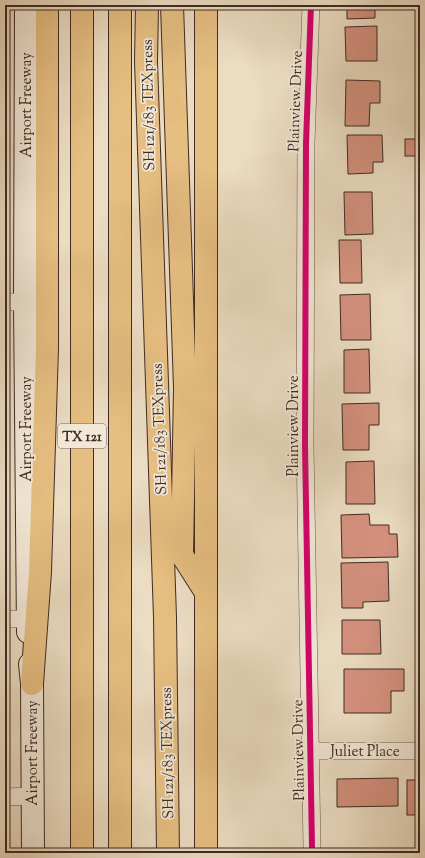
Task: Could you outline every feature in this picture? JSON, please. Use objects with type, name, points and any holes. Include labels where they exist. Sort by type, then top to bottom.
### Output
[{"type":"highway","points":[[32,684],[40,572],[47,348],[47,5]]},
{"type":"highway","name":"TX 121","points":[[82,5],[82,853]]},
{"type":"highway","name":"SH 121/183 TEXpress","points":[[120,5],[120,853]]},
{"type":"highway","name":"SH 121/183 TEXpress","points":[[147,5],[146,61],[165,617],[168,853]]},
{"type":"highway","points":[[172,5],[185,388],[182,555],[205,591]]},
{"type":"highway","points":[[206,5],[206,853]]},
{"type":"main road","name":"Airport Freeway","points":[[26,5],[15,302],[27,618],[32,684],[33,853]]},
{"type":"street","name":"Plainview Drive","points":[[311,5],[306,143],[305,438],[312,846]]},
{"type":"street","points":[[5,619],[27,618]]},
{"type":"street","name":"Juliet Place","points":[[311,751],[420,751]]},
{"type":"street","points":[[5,797],[32,796]]},
{"type":"building","points":[[347,5],[375,5],[375,18],[347,19]]},
{"type":"building","points":[[377,26],[377,61],[346,61],[345,27]]},
{"type":"building","points":[[346,80],[380,81],[380,103],[370,103],[369,126],[345,126]]},
{"type":"building","points":[[347,135],[382,135],[383,162],[373,162],[373,173],[348,174]]},
{"type":"building","points":[[405,139],[420,139],[420,156],[405,156]]},
{"type":"building","points":[[344,192],[372,192],[373,234],[345,235]]},
{"type":"building","points":[[339,240],[361,240],[362,283],[340,283]]},
{"type":"building","points":[[370,294],[371,340],[341,340],[340,295]]},
{"type":"building","points":[[369,349],[370,393],[344,393],[344,350]]},
{"type":"building","points":[[379,403],[379,425],[369,425],[369,450],[343,450],[342,404]]},
{"type":"building","points":[[374,461],[375,504],[346,504],[346,462]]},
{"type":"building","points":[[369,514],[370,525],[389,525],[389,534],[397,534],[398,557],[342,558],[341,515]]},
{"type":"building","points":[[388,562],[389,601],[363,602],[363,608],[342,608],[341,563]]},
{"type":"building","points":[[342,620],[380,620],[381,654],[342,654]]},
{"type":"building","points":[[344,669],[404,669],[404,691],[391,691],[391,713],[344,713]]},
{"type":"building","points":[[398,778],[398,806],[337,807],[337,779]]},
{"type":"building","points":[[407,780],[420,780],[420,815],[407,815]]},
{"type":"cycle path","points":[[311,5],[306,143],[305,446],[312,847]]}]
